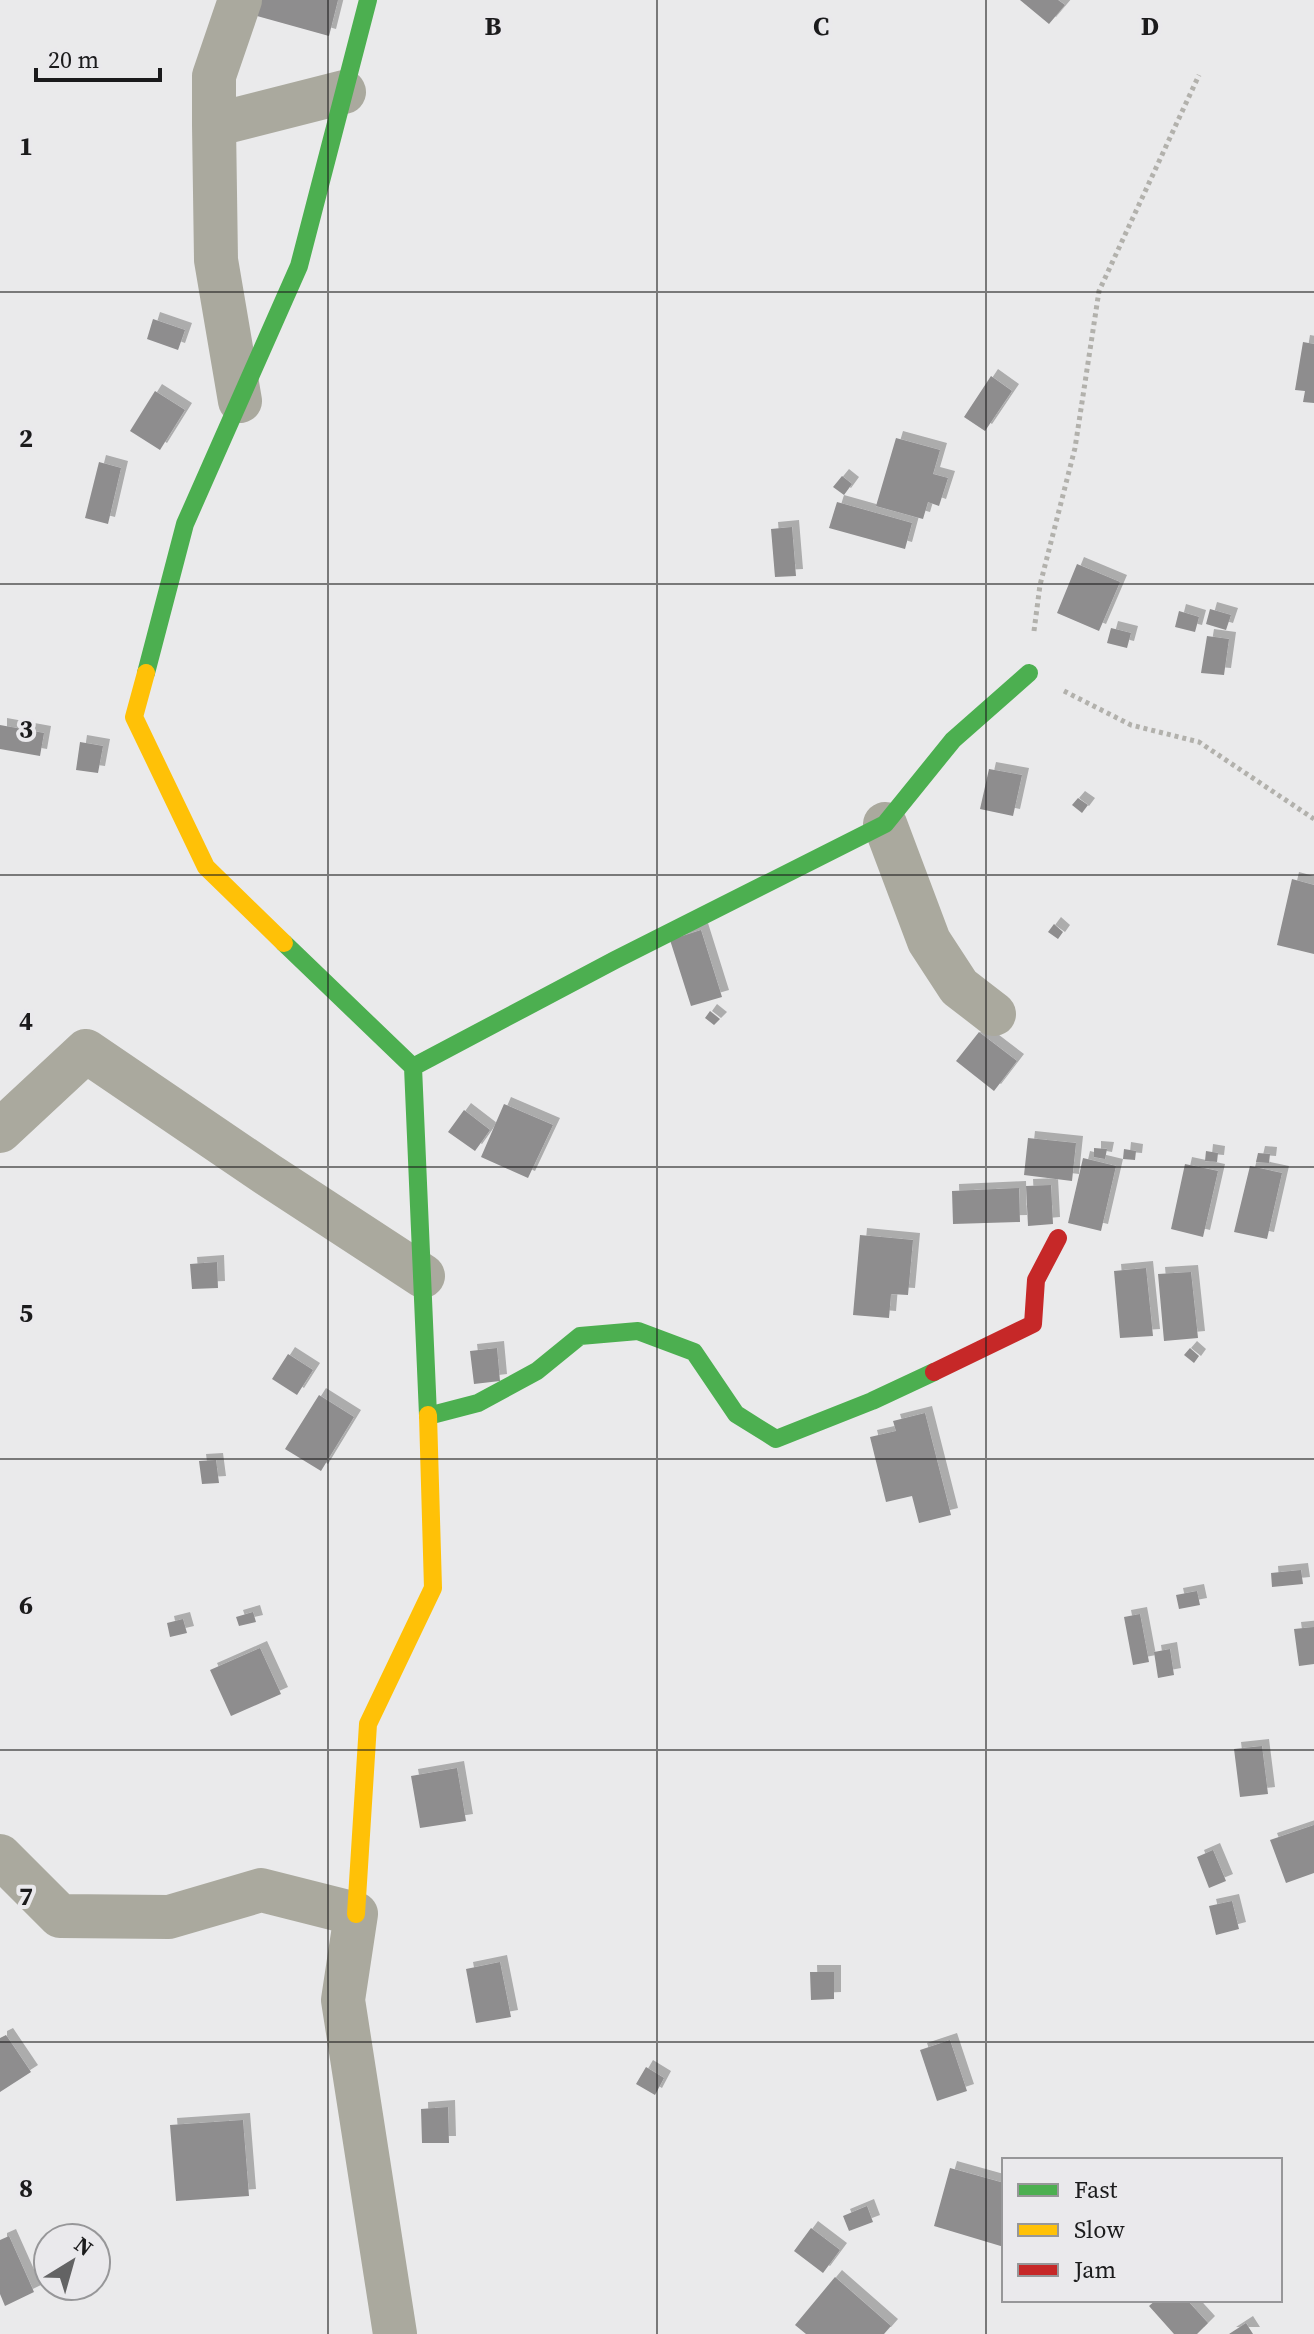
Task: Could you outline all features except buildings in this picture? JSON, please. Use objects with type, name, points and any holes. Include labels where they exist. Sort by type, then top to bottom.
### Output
[{"type":"street","points":[[240,0],[214,76],[216,260],[240,401]]},
{"type":"street","points":[[368,0],[299,266],[185,524],[134,717],[206,867],[413,1067],[433,1588],[368,1724],[356,1914],[343,2000],[395,2334]]},
{"type":"street","points":[[214,125],[344,92]]},
{"type":"street","points":[[413,1067],[885,824],[953,740],[1029,673]]},
{"type":"street","points":[[885,824],[929,941],[959,987],[994,1014]]},
{"type":"street","points":[[0,1131],[86,1051],[423,1276]]},
{"type":"street","points":[[428,1416],[478,1403],[537,1371],[580,1336],[638,1331],[694,1352],[736,1414],[776,1439],[872,1401],[1033,1324],[1036,1280],[1058,1238]]},
{"type":"street","points":[[0,1856],[60,1916],[169,1917],[261,1890],[356,1914]]},
{"type":"path","points":[[1199,75],[1099,291],[1075,448],[1040,585],[1029,673],[1131,725],[1199,742],[1314,819]]},
{"type":"traffic: fast","points":[[146,673],[185,524],[299,266],[368,0]]},
{"type":"traffic: fast","points":[[413,1067],[615,960],[885,824],[953,740],[1029,673]]},
{"type":"traffic: fast","points":[[284,943],[413,1067],[428,1415]]},
{"type":"traffic: fast","points":[[428,1416],[478,1403],[537,1371],[580,1336],[638,1331],[694,1352],[736,1414],[776,1439],[872,1401],[934,1372]]},
{"type":"traffic: slow","points":[[146,673],[134,717],[206,867],[284,943]]},
{"type":"traffic: slow","points":[[356,1914],[368,1724],[433,1588],[428,1415]]},
{"type":"traffic: jam","points":[[934,1372],[1033,1324],[1036,1280],[1058,1238]]}]
